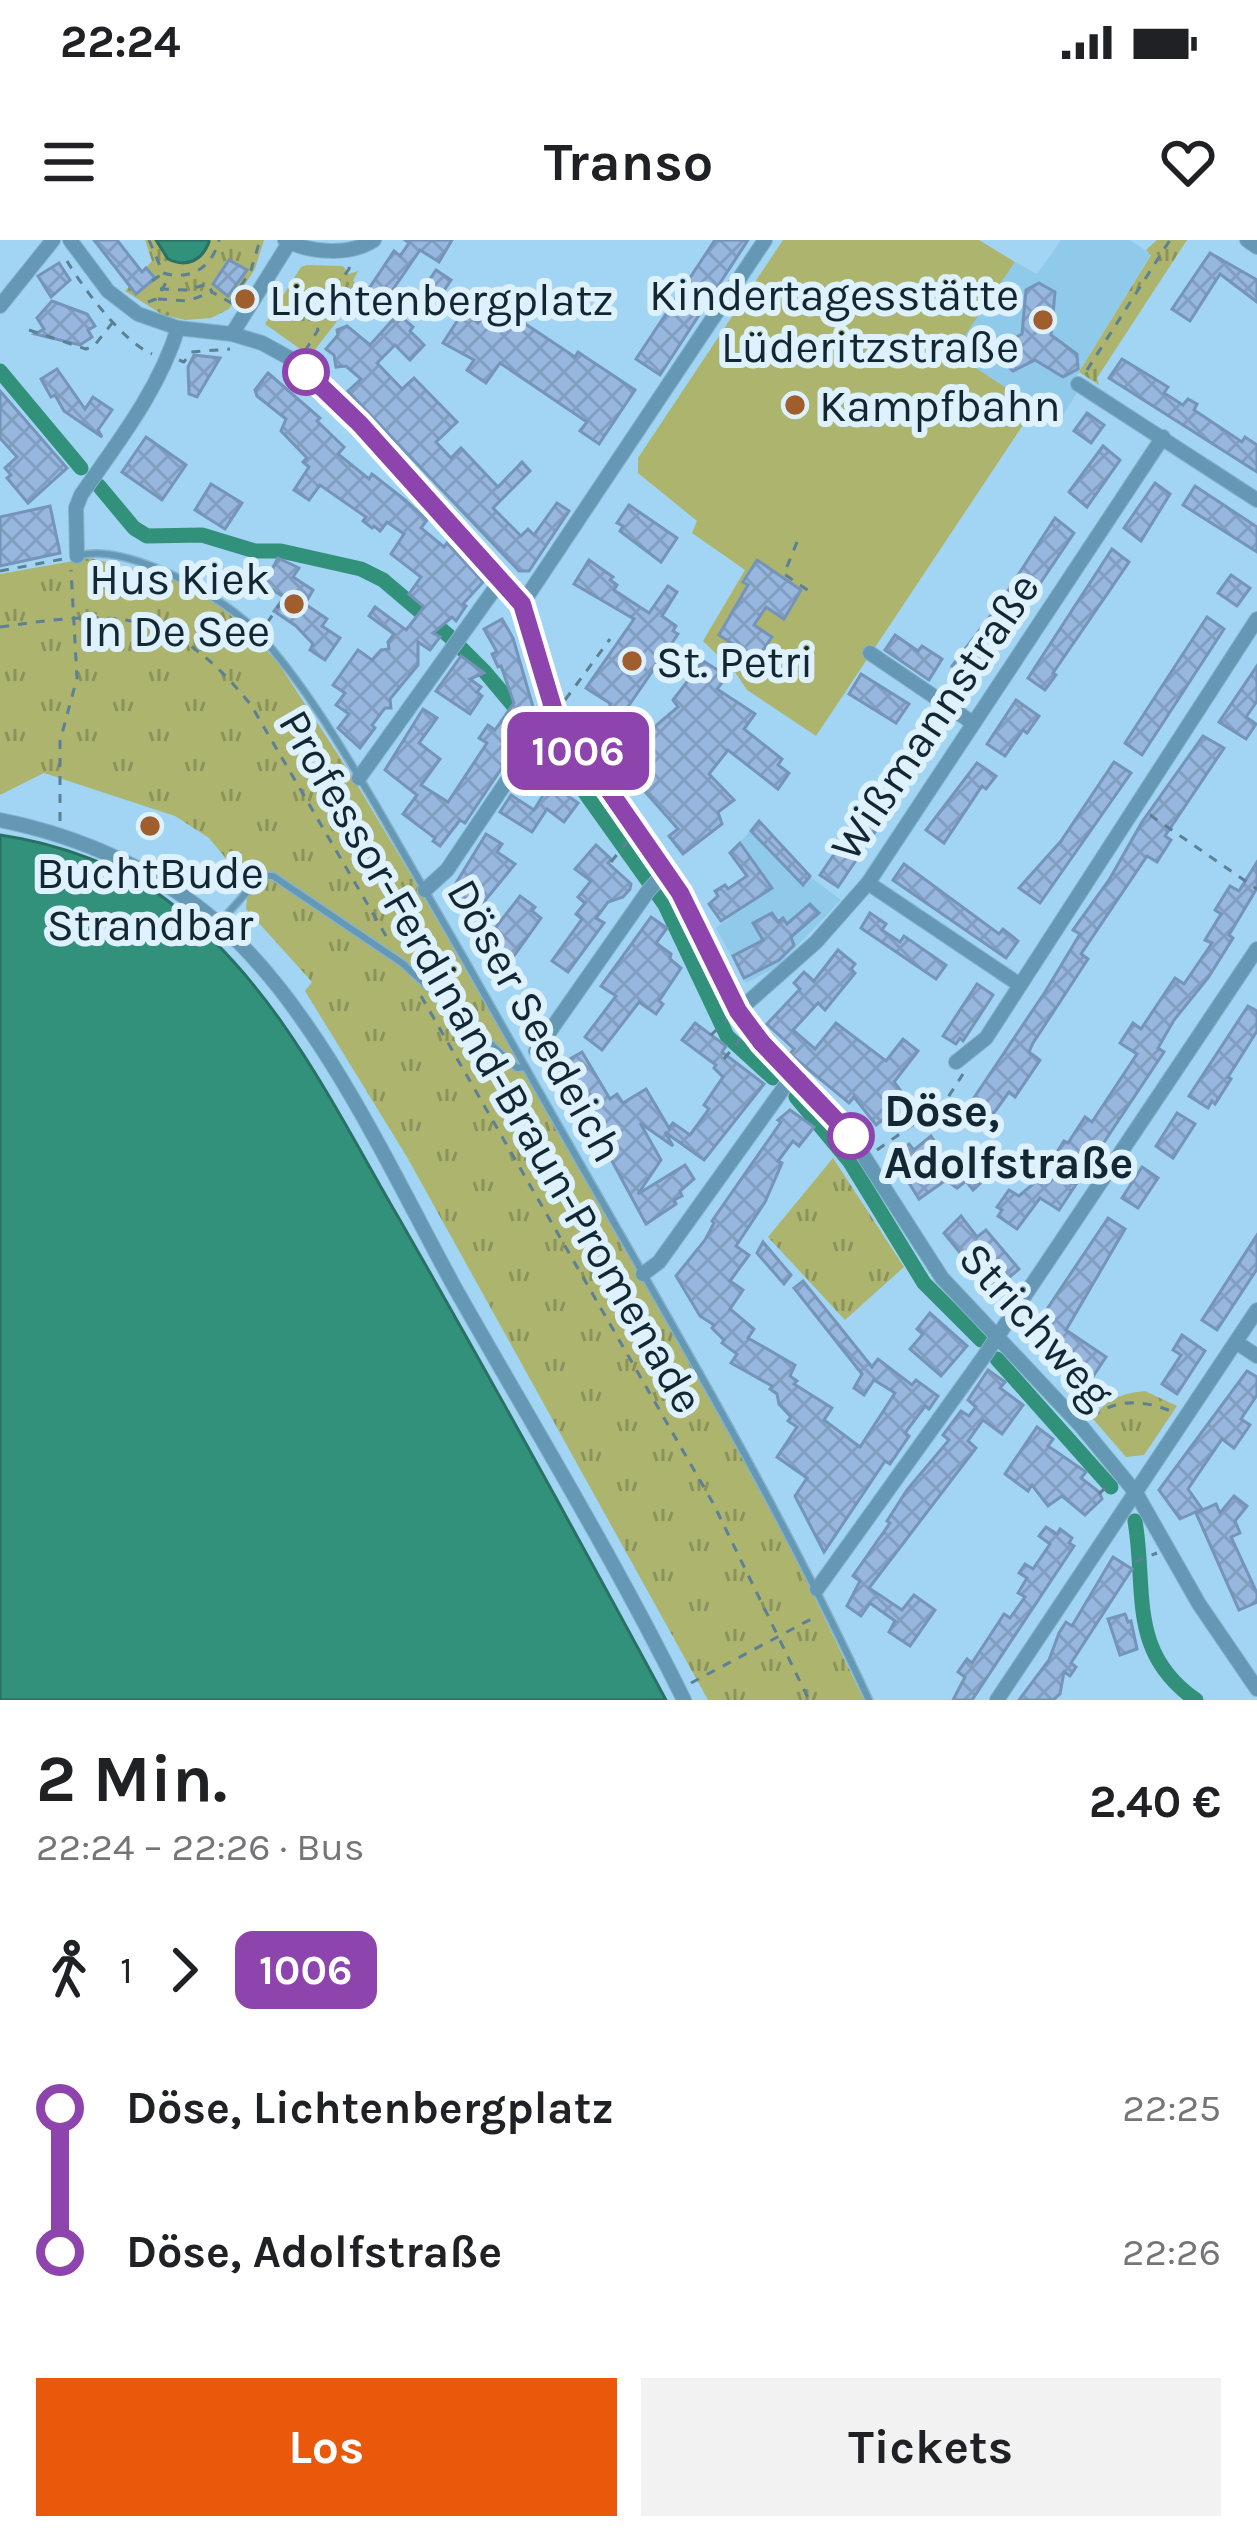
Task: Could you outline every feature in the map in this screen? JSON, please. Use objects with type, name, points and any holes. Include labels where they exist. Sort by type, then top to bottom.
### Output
[{"type":"street","points":[[0,306],[53,240]]},
{"type":"street","name":"Strichweg","points":[[70,240],[86,267],[123,304],[178,328],[262,343],[296,362],[351,415],[522,604],[554,711],[656,882],[695,920],[738,1011],[849,1132],[942,1278],[1081,1426],[1136,1493],[1199,1604],[1257,1690]]},
{"type":"street","points":[[235,341],[237,307],[287,242],[336,251],[374,240]]},
{"type":"street","points":[[522,604],[766,240]]},
{"type":"street","points":[[1247,240],[1257,247]]},
{"type":"street","points":[[74,557],[81,495],[144,403],[169,358],[178,328]]},
{"type":"street","points":[[1078,384],[1257,500]]},
{"type":"street","name":"Wißmannstraße","points":[[738,1011],[816,942],[868,883],[1163,437]]},
{"type":"street","points":[[359,778],[501,580]]},
{"type":"street","points":[[961,1066],[986,1038],[1257,619]]},
{"type":"street","points":[[870,653],[973,724]]},
{"type":"street","points":[[425,890],[448,870],[554,711]]},
{"type":"street","points":[[0,820],[57,835],[148,874],[219,924],[287,1000],[322,1053],[682,1695]]},
{"type":"street","points":[[536,1051],[656,882]]},
{"type":"street","points":[[868,883],[1020,985]]},
{"type":"street","points":[[817,1589],[998,1338],[1257,949]]},
{"type":"street","points":[[643,1274],[659,1262],[794,1075]]},
{"type":"street","points":[[997,1700],[1257,1310]]},
{"type":"street","points":[[1236,1342],[1257,1356]]},
{"type":"lane","name":"Döser Seedeich","points":[[74,557],[104,554],[197,586],[238,613],[279,658],[359,778],[425,890],[762,1480],[869,1700]]},
{"type":"lane","points":[[219,924],[260,876],[273,876],[402,963],[518,1068],[525,1067]]},
{"type":"path","points":[[149,240],[163,272],[170,276],[206,266],[218,240]]},
{"type":"path","points":[[160,289],[188,290],[208,284],[237,307],[260,240]]},
{"type":"path","points":[[1078,384],[1169,240]]},
{"type":"path","points":[[291,344],[306,350],[318,329],[315,317],[349,269]]},
{"type":"path","points":[[152,281],[163,272]]},
{"type":"path","points":[[156,299],[170,276]]},
{"type":"path","points":[[188,290],[188,301]]},
{"type":"path","points":[[146,305],[156,299],[188,301],[216,292]]},
{"type":"path","points":[[29,330],[86,349],[114,321],[141,349],[184,362],[191,352],[235,341]]},
{"type":"path","points":[[797,542],[784,574],[809,591]]},
{"type":"path","points":[[0,571],[74,557],[77,679],[60,741],[57,835]]},
{"type":"path","points":[[266,625],[280,604]]},
{"type":"path","name":"Professor-Ferdinand-Braun-Promenade","points":[[0,627],[75,616],[121,617],[162,628],[224,671],[251,705],[713,1503],[809,1700]]},
{"type":"path","points":[[554,711],[610,639]]},
{"type":"path","points":[[559,794],[578,776]]},
{"type":"path","points":[[1136,806],[1257,889]]},
{"type":"path","points":[[611,862],[626,842]]},
{"type":"path","points":[[711,1035],[724,1021]]},
{"type":"path","points":[[724,1059],[740,1040]]},
{"type":"path","points":[[865,1158],[945,1102],[961,1066]]},
{"type":"path","points":[[1081,1426],[1119,1403],[1153,1404],[1186,1417]]},
{"type":"path","points":[[1100,1494],[1112,1481]]},
{"type":"path","points":[[1135,1562],[1144,1558]]},
{"type":"path","points":[[682,1695],[812,1618]]},
{"type":"shaded area","points":[[156,240],[209,242],[198,258],[181,263],[168,259]]},
{"type":"shaded area","name":"Kindertagesstätte Lüderitzstraße","points":[[1061,240],[1130,240],[1151,254],[1079,372],[1072,386],[1077,393],[1058,423],[952,353],[1015,262],[1037,274]]},
{"type":"shaded area","points":[[759,821],[804,872],[841,900],[777,967],[746,983],[716,928],[748,904],[747,876],[730,853]]},
{"type":"shaded area","points":[[0,835],[88,858],[150,888],[206,933],[270,1006],[349,1130],[666,1700],[0,1700]]},
{"type":"green space","points":[[145,240],[264,240],[255,269],[229,309],[211,318],[185,320],[163,315],[125,291],[152,261]]},
{"type":"green space","name":"Kampfbahn","points":[[783,240],[979,240],[1015,262],[953,353],[1035,407],[816,736],[747,690],[703,641],[745,570],[692,533],[697,521],[638,473],[638,458]]},
{"type":"green space","points":[[1157,240],[1187,240],[1097,378],[1099,385],[1079,372],[1151,255],[1146,250]]},
{"type":"green space","points":[[343,266],[349,274],[358,271],[353,281],[362,289],[310,356],[265,324],[301,267]]},
{"type":"green space","points":[[90,558],[173,580],[214,599],[277,661],[421,892],[731,1433],[864,1700],[708,1700],[407,1157],[305,991],[312,982],[246,909],[248,885],[209,838],[175,816],[44,773],[0,795],[0,574]]},
{"type":"green space","points":[[833,1158],[904,1267],[845,1320],[768,1237]]},
{"type":"green space","points":[[1145,1391],[1177,1406],[1144,1455],[1126,1457],[1093,1419],[1115,1398]]},
{"type":"building","points":[[94,240],[117,240],[142,272],[146,268],[155,278],[136,294]]},
{"type":"building","points":[[405,240],[452,240],[439,262],[420,250],[385,301],[368,290],[394,251],[400,256],[409,243]]},
{"type":"building","points":[[715,240],[748,240],[660,375],[636,359]]},
{"type":"building","points":[[1210,253],[1257,280],[1257,302],[1220,274],[1190,321],[1172,309]]},
{"type":"building","points":[[229,260],[247,270],[228,296],[213,284]]},
{"type":"building","points":[[59,263],[70,280],[51,297],[38,276]]},
{"type":"building","points":[[436,270],[451,280],[430,312],[415,302]]},
{"type":"building","points":[[1039,283],[1055,292],[1051,335],[1077,354],[1078,369],[1063,377],[1035,360],[1013,371],[1000,360],[1001,345],[1022,334],[1026,290]]},
{"type":"building","points":[[500,290],[518,302],[514,307],[528,317],[524,323],[635,390],[599,444],[580,431],[587,422],[500,363],[486,383],[467,370],[474,360],[443,343],[463,312],[478,323]]},
{"type":"building","points":[[52,301],[87,314],[95,326],[88,330],[92,337],[80,345],[35,334],[44,329],[37,318]]},
{"type":"building","points":[[398,314],[424,345],[410,360],[395,345],[377,363],[402,389],[414,378],[457,422],[436,442],[451,458],[461,448],[498,487],[522,462],[530,471],[493,508],[521,536],[528,529],[534,535],[557,503],[569,511],[529,571],[519,571],[348,391],[361,379],[346,366],[336,367],[334,355],[326,349],[337,330],[347,326],[370,345]]},
{"type":"building","points":[[194,355],[220,358],[197,397],[189,394],[188,367]]},
{"type":"building","points":[[1122,359],[1168,387],[1164,393],[1183,405],[1188,399],[1197,404],[1194,410],[1242,442],[1245,437],[1257,445],[1257,472],[1109,378]]},
{"type":"building","points":[[57,369],[85,409],[93,397],[112,410],[98,430],[102,437],[64,411],[55,395],[51,397],[41,379]]},
{"type":"building","points":[[268,373],[320,418],[317,421],[344,447],[338,454],[405,500],[427,520],[421,528],[444,547],[447,543],[483,582],[463,604],[456,621],[452,617],[433,633],[440,637],[430,650],[418,642],[418,665],[360,748],[338,728],[349,714],[336,705],[345,693],[333,685],[358,650],[372,660],[389,649],[394,634],[369,616],[375,607],[406,630],[424,607],[409,594],[421,577],[391,554],[404,534],[387,522],[380,531],[372,528],[363,521],[366,517],[320,485],[309,500],[294,490],[309,467],[303,462],[307,458],[281,431],[286,419],[257,396],[255,390]]},
{"type":"building","points":[[0,391],[67,468],[28,503],[7,478],[11,475],[5,468],[17,457],[0,438]]},
{"type":"building","points":[[1087,413],[1104,425],[1091,443],[1074,431]]},
{"type":"building","points":[[146,437],[186,465],[162,500],[122,472]]},
{"type":"building","points":[[1103,446],[1120,460],[1087,507],[1069,492]]},
{"type":"building","points":[[1155,483],[1170,494],[1141,541],[1124,528]]},
{"type":"building","points":[[211,484],[242,503],[225,529],[195,510]]},
{"type":"building","points":[[1195,486],[1257,527],[1257,552],[1183,505]]},
{"type":"building","points":[[629,505],[677,538],[661,562],[620,531],[623,526],[617,523]]},
{"type":"building","points":[[50,506],[60,553],[0,566],[0,517]]},
{"type":"building","points":[[1055,518],[1074,533],[975,680],[952,666]]},
{"type":"building","points":[[1112,549],[1129,562],[1045,690],[1028,678]]},
{"type":"building","points":[[278,558],[299,568],[293,577],[313,590],[305,604],[327,619],[322,626],[340,638],[325,660],[310,650],[313,644],[296,626],[274,611],[284,597],[264,585]]},
{"type":"building","name":"St. Petri","points":[[589,560],[613,577],[614,590],[649,613],[668,586],[677,592],[662,616],[676,626],[673,631],[678,634],[614,727],[617,733],[599,743],[588,725],[598,721],[611,704],[586,688],[634,619],[574,584]]},
{"type":"building","points":[[757,560],[801,590],[784,619],[766,607],[754,625],[772,637],[757,659],[719,635]]},
{"type":"building","points":[[1231,575],[1250,588],[1237,606],[1218,593]]},
{"type":"building","points":[[1207,617],[1224,629],[1142,755],[1125,743]]},
{"type":"building","points":[[502,619],[513,638],[536,717],[520,734],[523,736],[465,823],[460,820],[440,846],[403,814],[417,795],[385,770],[423,709],[437,718],[419,743],[440,759],[421,785],[448,802],[487,743],[479,738],[488,725],[495,730],[514,703],[484,629]]},
{"type":"building","points":[[895,635],[918,651],[922,646],[942,659],[929,680],[885,650]]},
{"type":"building","points":[[461,656],[484,673],[470,679],[481,687],[477,692],[482,696],[470,714],[436,691]]},
{"type":"building","points":[[703,661],[727,676],[717,689],[755,714],[744,729],[782,759],[778,765],[789,773],[778,789],[728,750],[709,774],[734,800],[718,812],[722,824],[683,854],[669,836],[678,829],[619,757],[678,707],[673,700]]},
{"type":"building","points":[[1257,666],[1257,701],[1246,717],[1256,724],[1246,739],[1219,722]]},
{"type":"building","points":[[861,674],[909,704],[896,723],[849,694]]},
{"type":"building","points":[[1016,700],[1039,716],[1005,756],[987,744]]},
{"type":"building","points":[[1203,736],[1224,748],[1165,836],[1171,840],[1157,862],[1147,856],[1081,954],[1088,959],[1029,1052],[1040,1060],[1015,1097],[1009,1092],[983,1128],[963,1114],[1080,934],[1073,930]]},
{"type":"building","points":[[538,755],[569,779],[561,791],[578,803],[564,822],[547,809],[532,832],[500,812],[511,795],[534,810],[545,792],[525,775]]},
{"type":"building","points":[[1114,762],[1131,773],[1040,903],[1019,888],[1061,841]]},
{"type":"building","points":[[977,763],[996,776],[986,789],[982,786],[944,843],[926,830]]},
{"type":"building","points":[[888,775],[906,786],[838,887],[820,875]]},
{"type":"building","points":[[759,821],[810,876],[803,885],[751,831]]},
{"type":"building","points":[[486,834],[502,844],[497,852],[515,864],[473,915],[465,910],[468,905],[450,893]]},
{"type":"building","points":[[740,843],[772,888],[721,921],[709,904],[718,896],[715,891],[725,885],[728,889],[747,876],[730,853]]},
{"type":"building","points":[[596,845],[631,884],[630,889],[608,902],[596,918],[604,923],[568,972],[552,961],[582,919],[576,914],[585,903],[578,897],[591,881],[575,869]]},
{"type":"building","points":[[1257,862],[1257,888],[1229,935],[1233,938],[1174,1020],[1158,1048],[1164,1052],[1059,1210],[1040,1198],[1017,1229],[998,1216],[1002,1210],[997,1207],[1009,1190],[1019,1196],[1065,1157],[1057,1152],[1085,1117],[1092,1122],[1137,1054],[1120,1043],[1133,1023],[1141,1029],[1175,978],[1184,984],[1212,943],[1205,940],[1221,914],[1215,910],[1230,886],[1239,891]]},
{"type":"building","points":[[904,864],[999,934],[1003,929],[1018,941],[1006,958],[893,880]]},
{"type":"building","points":[[520,896],[541,918],[506,967],[480,948]]},
{"type":"building","points":[[810,904],[819,913],[791,937],[794,945],[779,960],[744,978],[733,956],[763,940],[753,923],[772,913],[778,922],[783,918],[787,924]]},
{"type":"building","points":[[870,913],[886,924],[882,930],[900,942],[904,936],[946,965],[936,979],[861,928]]},
{"type":"building","points":[[651,917],[667,928],[656,943],[681,968],[656,1014],[639,1002],[602,1050],[585,1037],[616,996],[601,986]]},
{"type":"building","points":[[838,950],[855,964],[851,969],[855,973],[825,1010],[818,1003],[793,1030],[815,1049],[836,1023],[886,1061],[903,1039],[918,1051],[894,1082],[908,1100],[876,1125],[854,1097],[849,1103],[790,1054],[794,1049],[767,1024],[800,989],[794,983],[804,972],[814,981]]},
{"type":"building","points":[[977,984],[993,995],[963,1041],[960,1038],[956,1044],[943,1036]]},
{"type":"building","points":[[1248,1006],[1257,1011],[1257,1031],[1231,1079],[1208,1108],[1189,1096]]},
{"type":"building","points":[[695,1023],[726,1046],[722,1052],[764,1084],[704,1160],[665,1132],[673,1146],[640,1123],[661,1160],[638,1194],[685,1165],[694,1179],[680,1191],[676,1204],[646,1224],[556,1067],[582,1052],[610,1099],[617,1094],[623,1103],[646,1089],[669,1128],[673,1123],[690,1135],[709,1109],[704,1105],[723,1077],[716,1065],[682,1040]]},
{"type":"building","points":[[790,1110],[814,1127],[799,1146],[793,1141],[778,1161],[782,1163],[765,1202],[736,1246],[749,1255],[730,1281],[743,1290],[730,1309],[754,1329],[748,1338],[795,1365],[790,1376],[797,1381],[794,1384],[832,1408],[824,1420],[860,1447],[895,1393],[874,1380],[864,1395],[854,1388],[862,1374],[794,1288],[803,1281],[872,1367],[878,1359],[912,1385],[916,1380],[938,1396],[905,1433],[909,1436],[890,1464],[885,1461],[824,1552],[795,1496],[807,1478],[777,1457],[797,1427],[788,1421],[791,1417],[772,1386],[731,1363],[737,1354],[722,1343],[714,1325],[700,1316],[676,1276],[705,1240],[712,1221],[781,1122],[778,1120]]},
{"type":"building","points":[[1177,1113],[1195,1124],[1173,1158],[1156,1146]]},
{"type":"building","points":[[931,1136],[938,1147],[929,1154],[947,1179],[981,1151],[997,1168],[973,1190],[966,1181],[957,1188],[946,1180],[919,1199],[893,1157],[909,1144],[914,1150]]},
{"type":"building","points":[[1142,1167],[1158,1178],[1138,1208],[1122,1198]]},
{"type":"building","points":[[961,1216],[977,1237],[986,1230],[1019,1269],[992,1292],[944,1233]]},
{"type":"building","points":[[1108,1218],[1125,1229],[1066,1330],[1106,1357],[1086,1387],[1048,1356],[1053,1349],[1041,1342],[1046,1335],[1037,1324]]},
{"type":"building","points":[[1257,1235],[1257,1269],[1217,1330],[1202,1320]]},
{"type":"building","points":[[763,1242],[791,1275],[784,1284],[757,1253]]},
{"type":"building","points":[[930,1313],[967,1346],[941,1376],[910,1349],[923,1334],[917,1329]]},
{"type":"building","points":[[1182,1335],[1205,1351],[1177,1394],[1162,1384],[1181,1355],[1173,1350]]},
{"type":"building","points":[[988,1370],[1005,1382],[1000,1388],[1023,1405],[1002,1434],[983,1420],[968,1441],[976,1448],[869,1588],[902,1610],[914,1595],[935,1610],[910,1646],[889,1632],[895,1621],[870,1603],[861,1616],[847,1606],[860,1581],[853,1576],[907,1490],[949,1440],[943,1435],[961,1411],[969,1416],[976,1407],[968,1400]]},
{"type":"building","points":[[1247,1371],[1257,1377],[1257,1395],[1241,1419],[1250,1425],[1234,1448],[1222,1439],[1188,1489],[1202,1509],[1180,1519],[1159,1490]]},
{"type":"building","points":[[1037,1427],[1053,1439],[1048,1446],[1086,1472],[1081,1478],[1099,1492],[1102,1499],[1085,1515],[1062,1496],[1048,1506],[1032,1485],[1028,1491],[1005,1474]]},
{"type":"building","points":[[1234,1496],[1247,1506],[1235,1521],[1240,1533],[1231,1537],[1257,1593],[1257,1602],[1239,1610],[1196,1513],[1216,1504],[1220,1513]]},
{"type":"building","points":[[1046,1527],[1057,1534],[1060,1529],[1074,1546],[972,1700],[953,1700],[965,1677],[958,1672],[967,1659],[972,1663],[1004,1614],[1010,1618],[1025,1597],[1018,1593],[1027,1578],[1019,1573],[1025,1564],[1033,1569],[1050,1544],[1039,1536]]},
{"type":"building","points":[[1113,1557],[1132,1569],[1071,1663],[1076,1667],[1070,1676],[1064,1672],[1060,1694],[1053,1700],[1019,1700],[1049,1660],[1066,1622],[1072,1626]]},
{"type":"building","points":[[1125,1614],[1137,1649],[1120,1655],[1108,1619]]},
{"type":"waterway","points":[[0,371],[81,468]]},
{"type":"waterway","points":[[99,486],[134,528],[147,536],[202,535],[255,551],[281,551],[361,569],[383,580],[449,636],[573,776],[665,905],[727,1036],[773,1078]]},
{"type":"waterway","points":[[796,1097],[850,1162],[924,1283],[981,1340]]},
{"type":"waterway","points":[[997,1359],[1111,1487]]},
{"type":"waterway","points":[[1135,1521],[1150,1641],[1159,1662],[1196,1700]]},
{"type":"bus line","name":"1006","points":[[306,372],[360,424],[522,604],[554,711],[680,893],[738,1011],[762,1043],[851,1136]]},
{"type":"place","name":"Lichtenbergplatz","points":[[245,299]]},
{"type":"place","name":"Kindertagesstätte Lüderitzstraße","points":[[1043,320]]},
{"type":"place","name":"Kampfbahn","points":[[795,405]]},
{"type":"place","name":"Hus Kiek In De See","points":[[294,604]]},
{"type":"place","name":"St. Petri","points":[[632,661]]},
{"type":"place","name":"BuchtBude Strandbar","points":[[150,826]]},
{"type":"place","name":"Döse, Adolfstraße","points":[[851,1136]]}]
